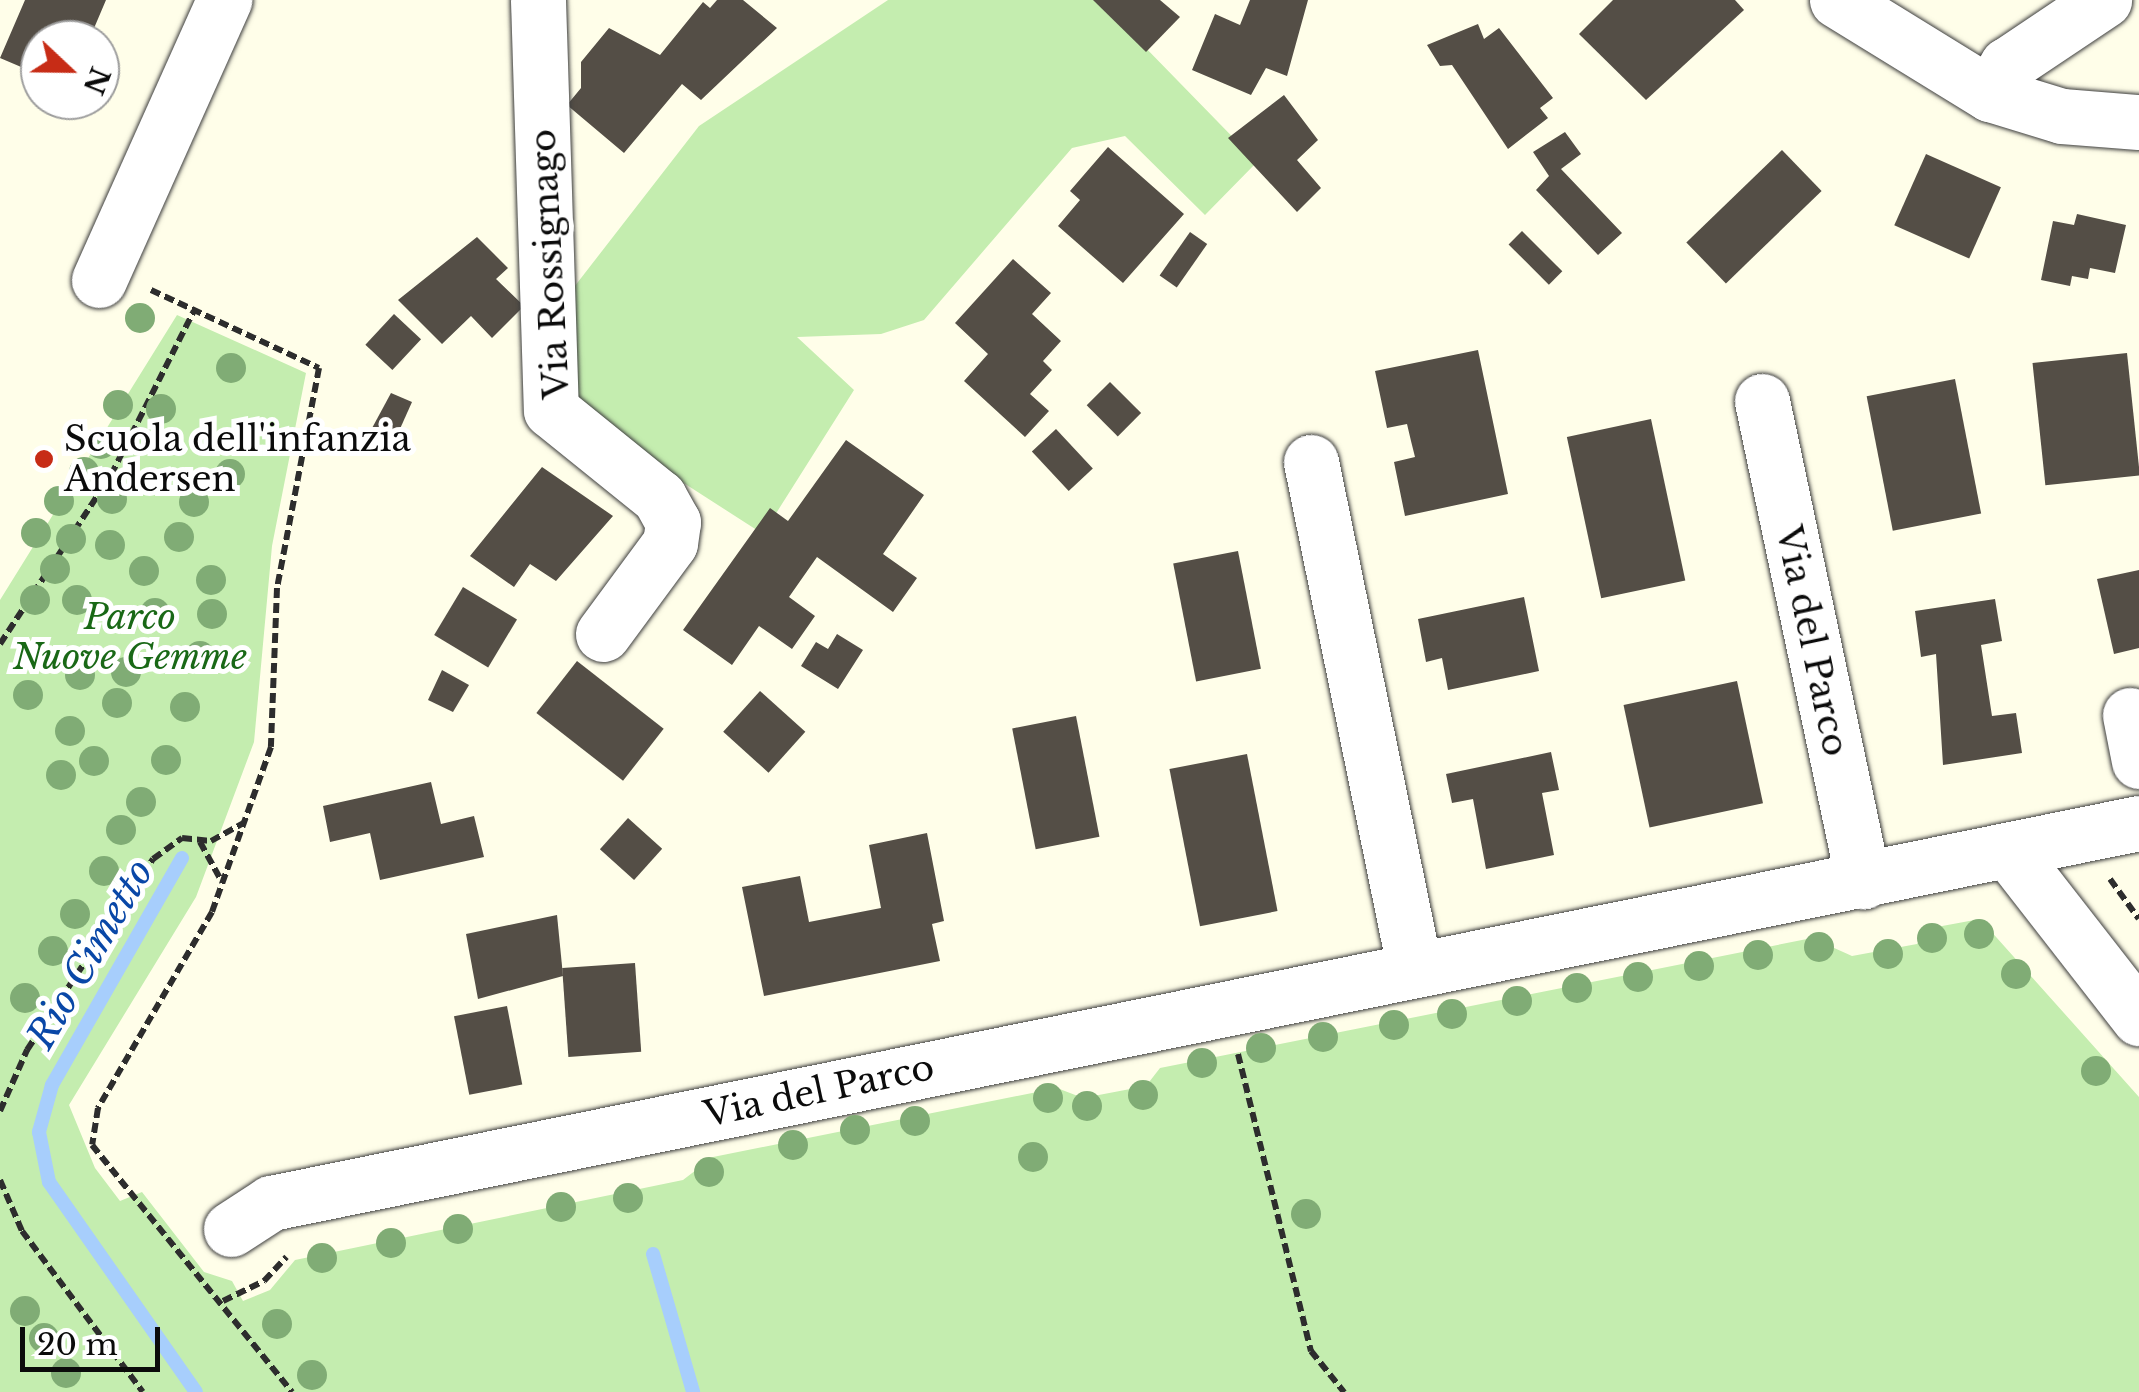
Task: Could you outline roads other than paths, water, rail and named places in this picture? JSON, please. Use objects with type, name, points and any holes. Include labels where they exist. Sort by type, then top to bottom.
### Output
[{"type":"street","points":[[102,273],[224,0]]},
{"type":"street","name":"Via Rossignago","points":[[538,0],[551,410],[659,496],[673,522],[670,544],[602,634]]},
{"type":"street","points":[[1838,0],[1990,94],[2062,116],[2139,122]]},
{"type":"street","points":[[1990,94],[2007,65],[2104,0]]},
{"type":"street","name":"Via del Parco","points":[[1762,401],[1863,881]]},
{"type":"street","points":[[1311,462],[1414,966]]},
{"type":"street","name":"Via del Parco","points":[[231,1229],[271,1203],[1414,966],[2012,854],[2139,823]]},
{"type":"street","points":[[2012,854],[2139,1018]]},
{"type":"waterway","name":"Rio Cimetto","points":[[182,858],[52,1085],[39,1132],[49,1182],[196,1392]]},
{"type":"waterway","points":[[653,1254],[693,1392]]},
{"type":"place","name":"Scuola dell'infanzia Andersen","points":[[44,459]]},
{"type":"park label","name":"Parco Nuove Gemme","points":[[130,637]]}]
